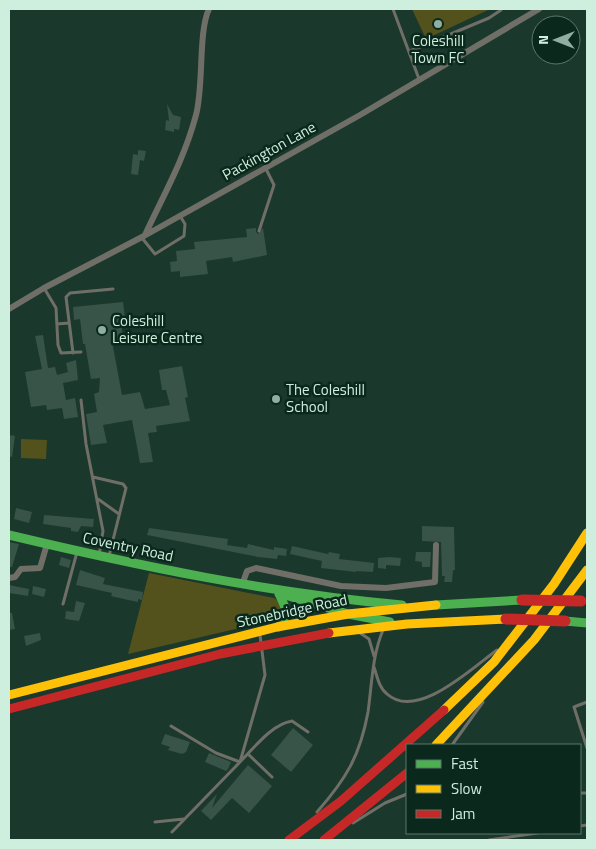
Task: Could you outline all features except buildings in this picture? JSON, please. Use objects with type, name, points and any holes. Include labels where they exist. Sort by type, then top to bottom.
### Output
[{"type":"main road","points":[[408,744],[494,662],[554,584],[587,533]]},
{"type":"main road","name":"Coventry Road","points":[[9,535],[103,558],[277,592]]},
{"type":"main road","points":[[437,744],[500,680],[534,640],[587,570]]},
{"type":"main road","points":[[277,592],[348,601],[414,605]]},
{"type":"main road","points":[[277,592],[293,599],[376,620],[418,622]]},
{"type":"main road","points":[[277,592],[285,600],[287,609],[286,619],[277,627]]},
{"type":"main road","name":"Stonebridge Road","points":[[9,695],[277,627],[348,614],[414,605],[522,600],[584,602]]},
{"type":"main road","name":"Stonebridge Road","points":[[9,709],[262,646],[347,630],[418,622],[506,620],[587,622]]},
{"type":"main road","points":[[289,840],[341,801],[406,745]]},
{"type":"main road","points":[[325,840],[406,774]]},
{"type":"street","points":[[143,237],[167,194],[196,115],[202,83],[204,27],[209,9]]},
{"type":"street","name":"Packington Lane","points":[[9,309],[44,288],[143,237],[419,80],[539,9]]},
{"type":"street","points":[[9,578],[15,577],[21,569],[40,568],[47,544]]},
{"type":"street","points":[[242,585],[247,571],[256,568],[341,586],[386,588],[435,582],[436,545]]},
{"type":"lane","points":[[393,9],[410,51],[419,80]]},
{"type":"lane","points":[[410,51],[489,18],[501,10]]},
{"type":"lane","points":[[259,231],[274,185],[265,166]]},
{"type":"lane","points":[[143,237],[155,254],[184,236],[185,224],[180,216]]},
{"type":"lane","points":[[44,288],[56,308],[58,345],[61,353],[81,352]]},
{"type":"lane","points":[[73,353],[65,300],[67,295],[113,289]]},
{"type":"lane","points":[[58,324],[69,323]]},
{"type":"lane","points":[[81,400],[86,444],[103,531],[103,558]]},
{"type":"lane","points":[[86,444],[92,447]]},
{"type":"lane","points":[[93,477],[123,484],[126,488],[103,558]]},
{"type":"lane","points":[[97,499],[119,514]]},
{"type":"lane","points":[[63,604],[77,552]]},
{"type":"lane","points":[[374,656],[385,626]]},
{"type":"lane","points":[[300,832],[338,788],[353,764],[364,727],[374,656],[369,639],[362,633],[347,630]]},
{"type":"lane","points":[[240,762],[265,676],[260,632]]},
{"type":"lane","points":[[374,666],[379,684],[386,694],[405,702],[416,702],[436,693],[511,640]]},
{"type":"lane","points":[[453,744],[500,680]]},
{"type":"lane","points":[[587,702],[574,707],[587,748]]},
{"type":"lane","points":[[172,832],[248,754],[284,722],[292,721],[308,732]]},
{"type":"lane","points":[[171,726],[216,753],[240,762]]},
{"type":"lane","points":[[248,754],[272,777]]},
{"type":"lane","points":[[325,840],[385,803],[406,794]]},
{"type":"lane","points":[[154,822],[184,819]]},
{"type":"lane","points":[[489,840],[530,834]]},
{"type":"shaded area","name":"Coleshill Town FC","points":[[412,9],[490,9],[426,39]]},
{"type":"shaded area","points":[[21,439],[47,440],[46,459],[21,458]]},
{"type":"shaded area","points":[[149,573],[274,598],[281,603],[283,611],[278,619],[128,654]]},
{"type":"traffic: fast","points":[[9,535],[155,568],[253,586],[402,605]]},
{"type":"traffic: fast","points":[[278,627],[282,623],[286,611],[279,594]]},
{"type":"traffic: fast","points":[[282,594],[348,614],[390,622]]},
{"type":"traffic: fast","points":[[436,605],[522,600]]},
{"type":"traffic: fast","points":[[565,621],[587,623]]},
{"type":"traffic: slow","points":[[444,710],[494,662],[554,584],[587,533]]},
{"type":"traffic: slow","points":[[437,744],[534,640],[587,570]]},
{"type":"traffic: slow","points":[[9,695],[277,627],[348,614],[436,605]]},
{"type":"traffic: slow","points":[[329,633],[407,624],[506,619]]},
{"type":"traffic: jam","points":[[522,600],[581,601]]},
{"type":"traffic: jam","points":[[506,619],[565,621]]},
{"type":"traffic: jam","points":[[9,709],[220,654],[329,633]]},
{"type":"traffic: jam","points":[[289,840],[341,801],[444,710]]},
{"type":"traffic: jam","points":[[324,840],[406,774]]},
{"type":"place","name":"Coleshill Town FC","points":[[438,24]]},
{"type":"place","name":"Coleshill Leisure Centre","points":[[102,330]]},
{"type":"place","name":"The Coleshill School","points":[[276,399]]}]
